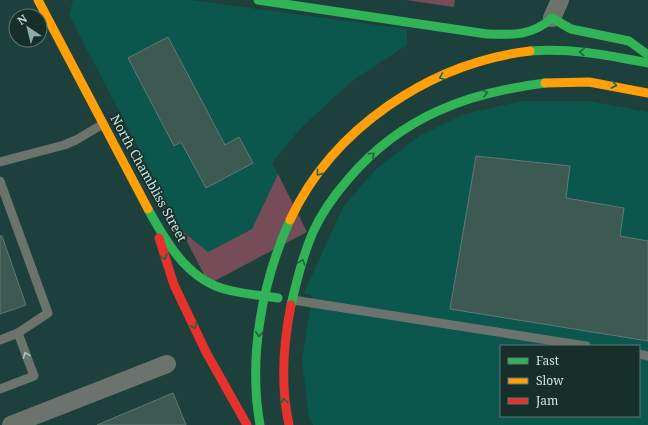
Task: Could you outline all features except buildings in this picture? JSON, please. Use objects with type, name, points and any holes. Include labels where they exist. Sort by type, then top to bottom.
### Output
[{"type":"main road","name":"North Chambliss Street","points":[[38,0],[155,221],[181,259],[192,271],[206,281],[224,289],[241,294],[292,300]]},
{"type":"main road","points":[[258,0],[349,7],[487,34],[514,35],[535,32],[544,27],[552,18],[571,29],[585,33],[629,40],[648,55]]},
{"type":"main road","points":[[260,425],[256,390],[258,332],[265,296],[276,256],[299,202],[313,181],[342,146],[369,122],[398,100],[439,77],[506,55],[545,51],[593,52],[648,63]]},
{"type":"main road","points":[[289,425],[284,402],[283,370],[285,335],[301,264],[311,237],[328,206],[346,182],[371,155],[393,136],[416,121],[445,106],[485,93],[555,81],[604,83],[648,93]]},
{"type":"main road","points":[[155,221],[161,248],[174,285],[206,352],[247,425]]},
{"type":"street","points":[[552,18],[560,0]]},
{"type":"street","points":[[11,425],[167,364]]},
{"type":"lane","points":[[0,162],[64,145],[76,140],[103,124]]},
{"type":"lane","points":[[0,181],[48,313],[18,333],[0,340]]},
{"type":"lane","points":[[292,300],[580,345]]},
{"type":"lane","points":[[0,389],[34,376],[18,333]]},
{"type":"shaded area","points":[[73,0],[191,0],[407,29],[407,45],[352,81],[299,130],[272,163],[278,174],[252,229],[208,252],[181,230],[69,15]]},
{"type":"shaded area","points":[[406,0],[455,0],[454,7]]},
{"type":"shaded area","points":[[522,101],[589,101],[648,112],[648,425],[313,425],[309,418],[302,360],[312,296],[304,293],[343,207],[377,168],[419,136],[465,114]]},
{"type":"shaded area","points":[[278,174],[307,232],[209,284],[181,230],[208,252],[252,229]]},
{"type":"traffic: fast","points":[[258,0],[487,34],[521,33],[537,28],[552,18],[571,29],[629,41],[648,55]]},
{"type":"traffic: fast","points":[[530,51],[575,51],[648,63]]},
{"type":"traffic: fast","points":[[291,305],[303,259],[309,241],[317,225],[325,210],[340,190],[370,156],[392,138],[414,123],[438,111],[489,93],[545,83]]},
{"type":"traffic: fast","points":[[148,209],[177,256],[197,275],[208,282],[228,290],[278,298]]},
{"type":"traffic: fast","points":[[260,425],[256,373],[260,320],[272,269],[290,220]]},
{"type":"traffic: slow","points":[[38,0],[148,209]]},
{"type":"traffic: slow","points":[[290,220],[309,187],[332,156],[358,129],[389,106],[421,85],[456,70],[493,58],[530,51]]},
{"type":"traffic: slow","points":[[545,83],[589,82],[648,93]]},
{"type":"traffic: jam","points":[[159,238],[174,285],[206,352],[247,425]]},
{"type":"traffic: jam","points":[[289,425],[284,395],[284,350],[291,305]]}]
